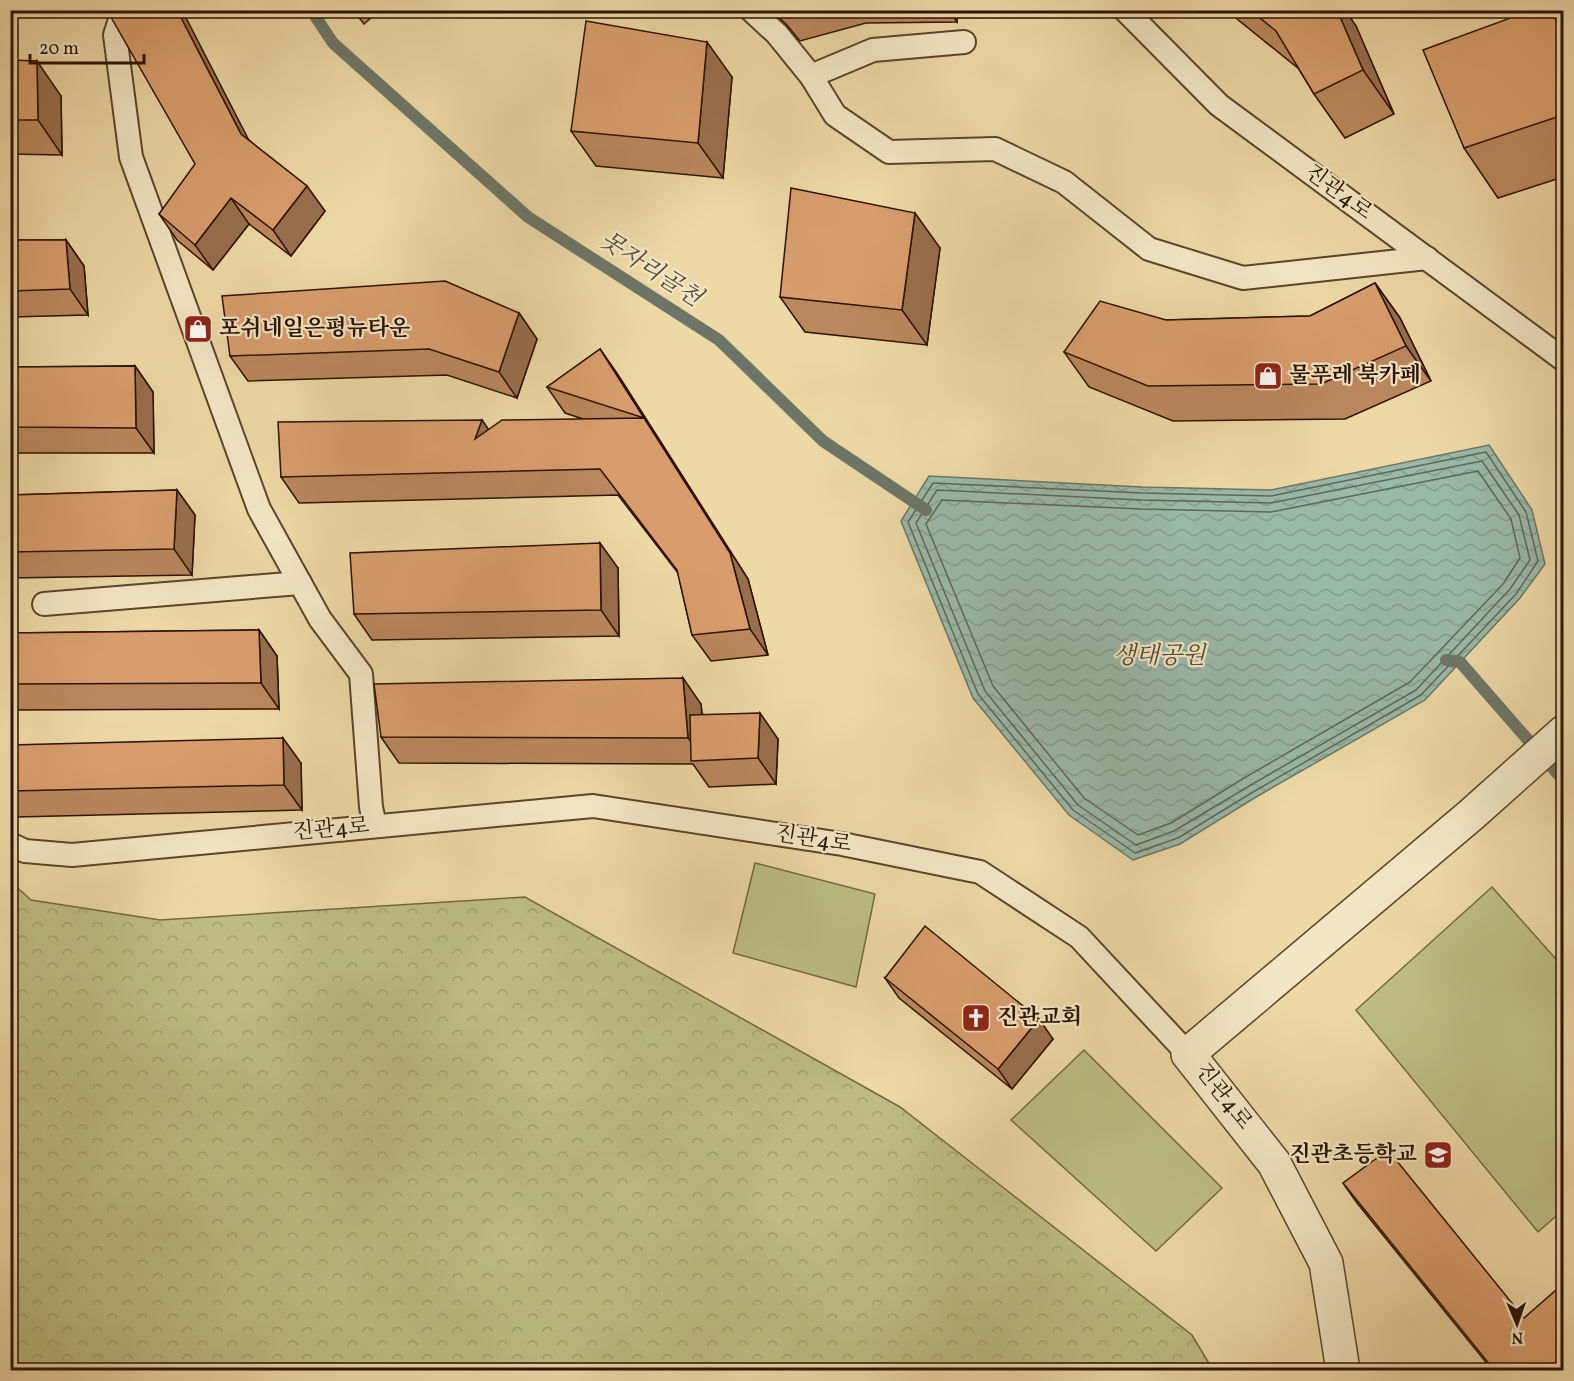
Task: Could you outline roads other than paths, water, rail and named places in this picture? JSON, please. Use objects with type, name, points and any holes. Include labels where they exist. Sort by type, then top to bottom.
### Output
[{"type":"street","points":[[1188,1053],[1471,815],[1563,732]]},
{"type":"street","name":"진관4로","points":[[1188,1053],[1274,1163],[1326,1263],[1343,1371]]},
{"type":"lane","points":[[123,10],[115,35],[131,157],[259,509],[320,619],[361,675],[371,807],[375,826]]},
{"type":"lane","points":[[751,10],[777,34],[811,76],[835,115],[890,152],[995,149],[1064,182],[1149,249],[1244,278],[1427,258]]},
{"type":"lane","name":"진관4로","points":[[1125,10],[1219,105],[1563,360]]},
{"type":"lane","points":[[811,76],[873,50],[964,42]]},
{"type":"lane","points":[[44,604],[300,583]]},
{"type":"lane","name":"진관4로","points":[[10,844],[25,850],[72,855],[593,806],[842,844],[980,872],[1079,937],[1188,1053]]},
{"type":"water","name":"생태공원","points":[[1489,445],[1532,510],[1545,564],[1520,598],[1425,700],[1256,797],[1180,844],[1133,860],[1069,815],[973,698],[901,521],[929,476],[1142,487],[1271,490]]},
{"type":"waterway","name":"못자리골천","points":[[311,10],[333,43],[528,217],[719,340],[823,441],[926,510]]},
{"type":"waterway","name":"못자리골천","points":[[1446,660],[1460,662],[1564,781]]},
{"type":"place","name":"포쉬네일은평뉴타운","points":[[198,329]]},
{"type":"place","name":"물푸레 북카페","points":[[1268,376]]},
{"type":"place","name":"진관교회","points":[[976,1018]]},
{"type":"place","name":"진관초등학교","points":[[1438,1155]]}]
